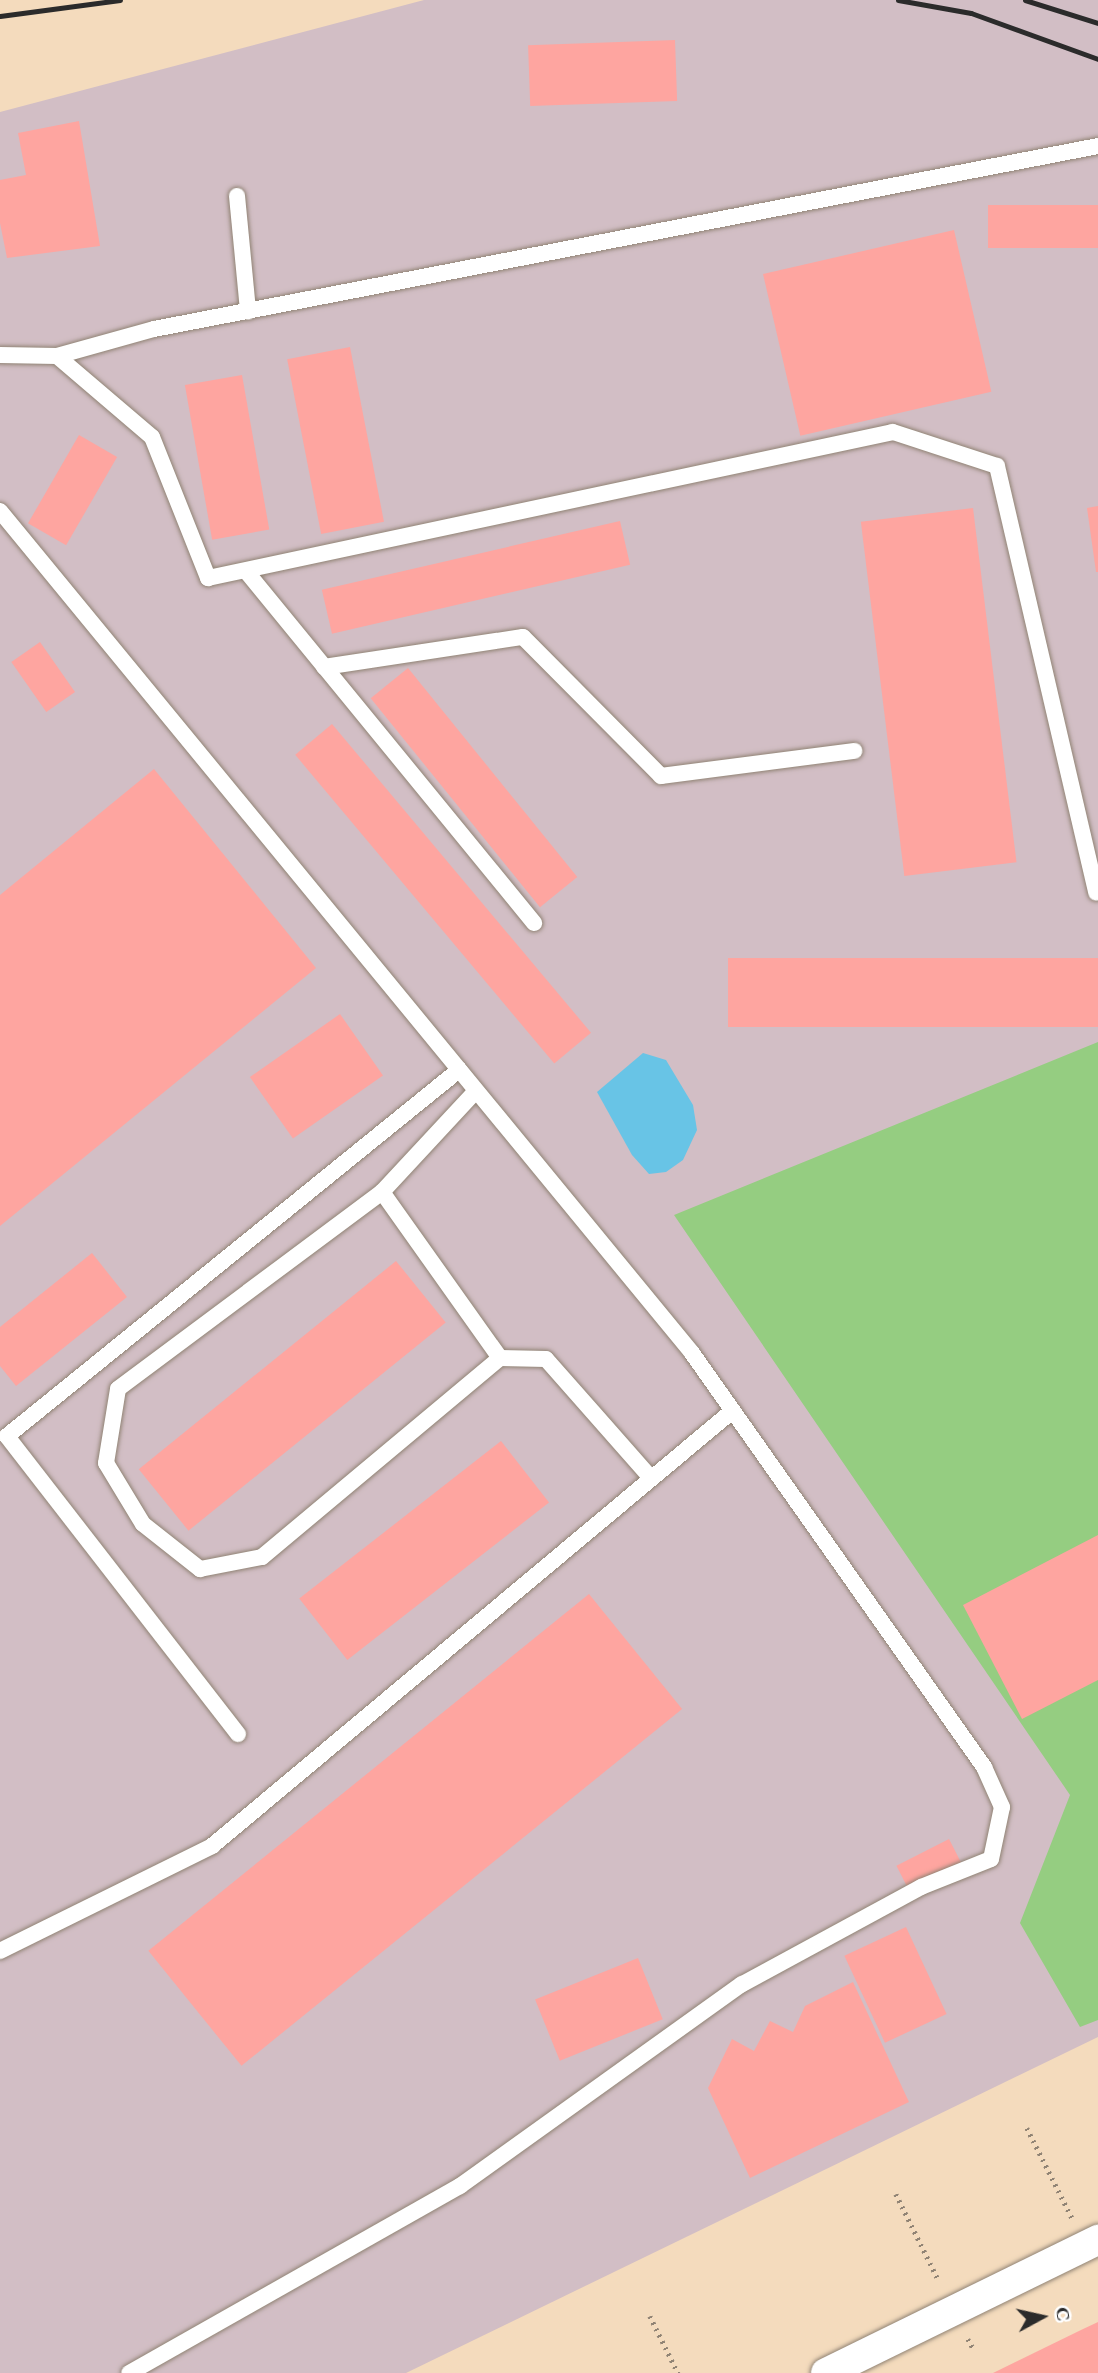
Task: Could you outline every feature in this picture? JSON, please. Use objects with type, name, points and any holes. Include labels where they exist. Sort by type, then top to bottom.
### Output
[{"type":"street","points":[[826,2373],[1092,2243]]},
{"type":"lane","points":[[0,355],[57,356],[154,329],[1098,146]]},
{"type":"lane","points":[[237,195],[248,311]]},
{"type":"lane","points":[[57,356],[152,437],[208,578],[893,432],[997,466],[1096,892]]},
{"type":"lane","points":[[0,511],[692,1353],[984,1767],[1002,1807],[990,1859],[921,1887],[742,1984],[460,2186],[129,2373]]},
{"type":"lane","points":[[246,571],[534,923]]},
{"type":"lane","points":[[324,667],[523,637],[661,776],[854,751]]},
{"type":"lane","points":[[238,1734],[7,1436],[459,1070]]},
{"type":"lane","points":[[476,1091],[382,1192],[118,1389],[106,1464],[143,1524],[200,1569],[262,1557],[499,1358],[547,1359],[652,1478]]},
{"type":"lane","points":[[382,1192],[499,1358]]},
{"type":"lane","points":[[0,1951],[212,1846],[732,1412]]},
{"type":"path","points":[[1027,2128],[1092,2243]]},
{"type":"path","points":[[896,2194],[974,2350]]},
{"type":"path","points":[[650,2316],[678,2373]]},
{"type":"shaded area","points":[[424,0],[1098,0],[1098,2037],[406,2373],[0,2373],[0,112]]},
{"type":"green space","points":[[1098,1042],[1098,2020],[1080,2027],[1020,1923],[1070,1795],[674,1215]]},
{"type":"water","points":[[643,1053],[666,1060],[693,1105],[697,1130],[683,1160],[666,1172],[649,1174],[632,1155],[597,1092]]},
{"type":"building","points":[[675,40],[677,101],[530,106],[528,45]]},
{"type":"building","points":[[79,121],[100,246],[7,258],[0,223],[0,180],[26,175],[18,133]]},
{"type":"building","points":[[988,205],[1098,205],[1098,248],[988,248]]},
{"type":"building","points":[[954,230],[991,392],[800,436],[763,274]]},
{"type":"building","points":[[350,347],[384,522],[321,534],[287,359]]},
{"type":"building","points":[[242,375],[269,530],[212,540],[185,385]]},
{"type":"building","points":[[79,435],[117,457],[66,545],[28,523]]},
{"type":"building","points":[[1098,506],[1098,572],[1096,572],[1087,508]]},
{"type":"building","points":[[973,508],[1017,862],[904,876],[861,522]]},
{"type":"building","points":[[620,521],[630,565],[332,634],[322,590]]},
{"type":"building","points":[[40,642],[75,692],[46,712],[11,662]]},
{"type":"building","points":[[408,668],[577,877],[540,907],[371,698]]},
{"type":"building","points":[[332,724],[591,1033],[554,1064],[295,755]]},
{"type":"building","points":[[154,769],[316,968],[0,1226],[0,895]]},
{"type":"building","points":[[728,958],[1098,958],[1098,1027],[728,1027]]},
{"type":"building","points":[[340,1014],[383,1075],[293,1139],[250,1077]]},
{"type":"building","points":[[92,1253],[127,1297],[16,1386],[0,1366],[0,1327]]},
{"type":"building","points":[[396,1261],[446,1322],[188,1531],[139,1469]]},
{"type":"building","points":[[501,1441],[549,1502],[347,1660],[299,1599]]},
{"type":"building","points":[[1098,1535],[1098,1680],[1022,1719],[963,1605]]},
{"type":"building","points":[[589,1594],[682,1709],[241,2066],[148,1951]]},
{"type":"building","points":[[949,1839],[962,1865],[910,1892],[896,1866]]},
{"type":"building","points":[[906,1927],[947,2014],[885,2043],[844,1956]]},
{"type":"building","points":[[638,1958],[663,2019],[560,2061],[535,2000]]},
{"type":"building","points":[[853,1982],[909,2102],[750,2178],[708,2088],[732,2039],[754,2051],[770,2021],[793,2032],[805,2006]]},
{"type":"building","points":[[1098,2322],[1098,2373],[993,2373],[1081,2330]]},
{"type":"railway","points":[[0,16],[120,0]]},
{"type":"railway","points":[[898,0],[971,13],[1098,59]]},
{"type":"railway","points":[[1025,0],[1098,23]]}]
